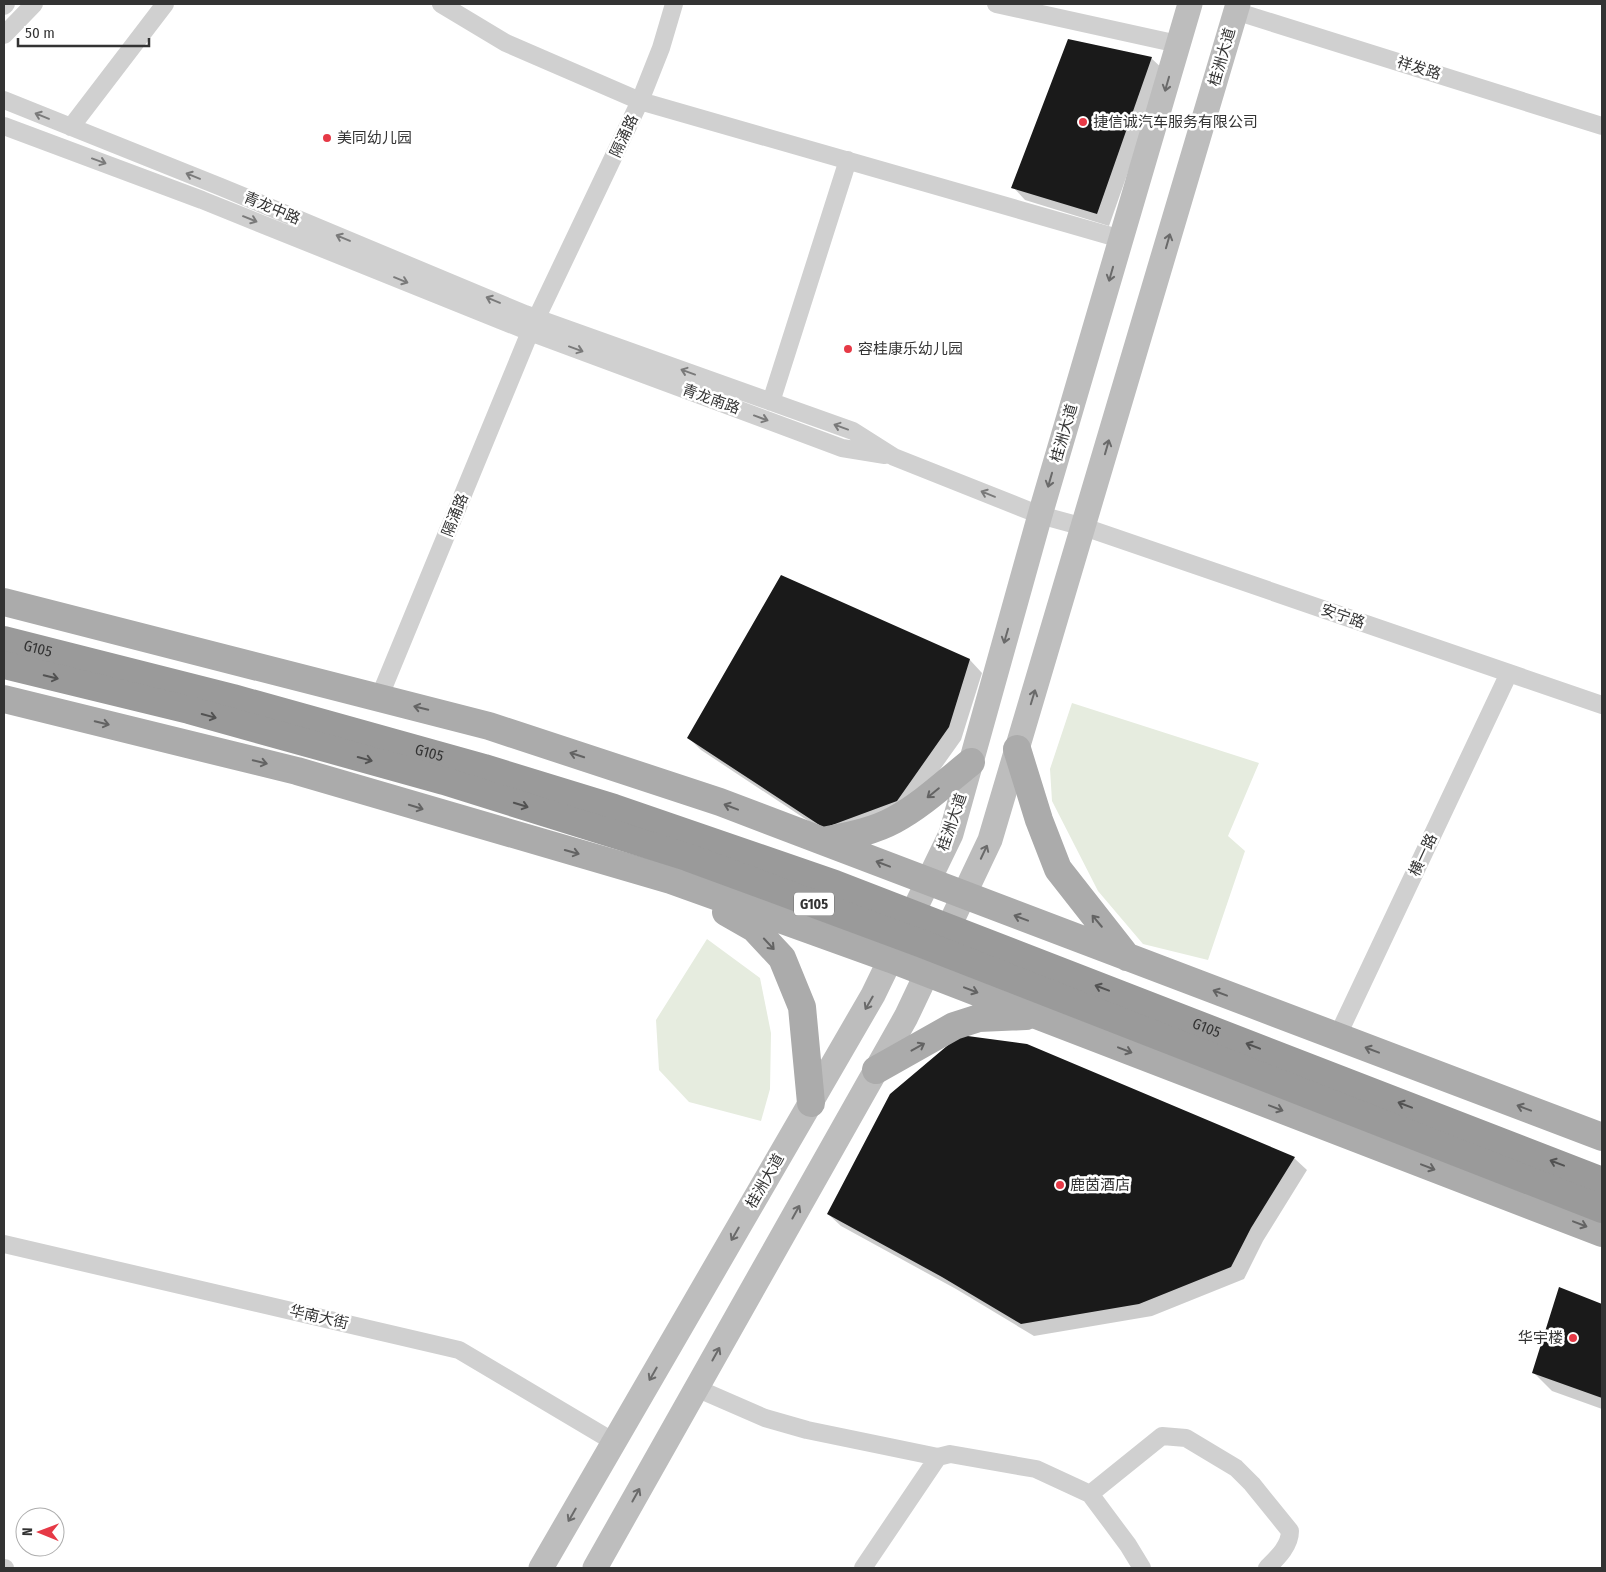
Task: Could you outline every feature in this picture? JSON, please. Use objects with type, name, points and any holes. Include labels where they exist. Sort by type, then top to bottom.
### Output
[{"type":"highway","name":"G105","points":[[4,640],[233,698],[484,768],[614,808],[844,888],[1602,1181]]},
{"type":"highway","name":"G105","points":[[4,665],[189,710],[444,781],[686,858],[920,943],[1602,1208]]},
{"type":"main road","name":"桂洲大道","points":[[541,1568],[873,996],[951,834],[1040,515],[1190,4]]},
{"type":"main road","name":"桂洲大道","points":[[594,1568],[906,1017],[925,972],[990,840],[1236,8]]},
{"type":"main road","points":[[4,602],[489,726],[762,818],[1602,1138]]},
{"type":"main road","points":[[4,699],[297,771],[671,880],[891,959],[1602,1233]]},
{"type":"main road","points":[[1017,749],[1038,820],[1058,869],[1128,958]]},
{"type":"main road","points":[[823,841],[862,833],[894,820],[926,799],[971,762]]},
{"type":"main road","points":[[740,905],[760,894],[775,877],[781,864],[779,847],[772,831],[762,818]]},
{"type":"main road","points":[[671,880],[754,928],[782,958],[802,1007],[811,1103]]},
{"type":"main road","points":[[1042,1017],[1034,1001],[1028,980],[1028,966],[1037,950],[1051,940],[1066,935]]},
{"type":"main road","points":[[876,1070],[954,1026],[979,1018],[1042,1017]]},
{"type":"street","points":[[4,35],[34,4]]},
{"type":"street","points":[[71,127],[165,4]]},
{"type":"street","points":[[441,4],[506,43],[640,101],[1121,238]]},
{"type":"street","name":"隔涌路","points":[[379,698],[534,325],[640,101],[661,48],[674,4]]},
{"type":"street","points":[[996,4],[1178,44]]},
{"type":"street","name":"祥发路","points":[[1236,8],[1602,126]]},
{"type":"street","name":"青龙中路","points":[[4,100],[534,325]]},
{"type":"street","name":"青龙中路","points":[[4,126],[534,325]]},
{"type":"street","points":[[771,402],[848,160]]},
{"type":"street","name":"青龙南路","points":[[534,325],[771,402],[853,431],[894,456],[1040,515],[1084,527]]},
{"type":"street","name":"青龙南路","points":[[534,325],[842,448],[894,456]]},
{"type":"street","name":"安宁路","points":[[1084,527],[1602,705]]},
{"type":"street","name":"横一路","points":[[1337,1037],[1509,673]]},
{"type":"street","name":"华南大街","points":[[4,1244],[459,1350],[614,1442]]},
{"type":"street","points":[[696,1388],[765,1418],[807,1430],[938,1457],[950,1454],[1036,1469],[1090,1494],[1128,1545],[1142,1568]]},
{"type":"street","points":[[1090,1494],[1162,1436],[1186,1438],[1236,1468],[1252,1484],[1290,1531],[1290,1537],[1283,1551],[1267,1568]]},
{"type":"street","points":[[863,1568],[938,1457]]},
{"type":"shaded area","points":[[1072,703],[1259,763],[1228,836],[1245,851],[1208,960],[1143,944],[1098,891],[1052,801],[1050,769]]},
{"type":"shaded area","points":[[707,939],[760,978],[771,1033],[770,1089],[761,1121],[689,1102],[659,1070],[656,1020]]},
{"type":"building","name":"捷信诚汽车服务有限公司","points":[[1068,39],[1152,57],[1097,214],[1011,188]]},
{"type":"building","points":[[781,575],[970,659],[949,727],[897,801],[824,828],[687,738]]},
{"type":"building","name":"鹿茵酒店","points":[[960,1035],[1027,1044],[1295,1157],[1251,1228],[1231,1267],[1139,1304],[1021,1324],[942,1277],[827,1214],[890,1094]]},
{"type":"building","name":"华宇楼","points":[[1559,1287],[1602,1304],[1602,1398],[1532,1373]]},
{"type":"place","name":"捷信诚汽车服务有限公司","points":[[1083,122]]},
{"type":"place","name":"美同幼儿园","points":[[327,138]]},
{"type":"place","name":"容桂康乐幼儿园","points":[[848,349]]},
{"type":"place","name":"鹿茵酒店","points":[[1060,1185]]},
{"type":"place","name":"华宇楼","points":[[1573,1338]]}]
